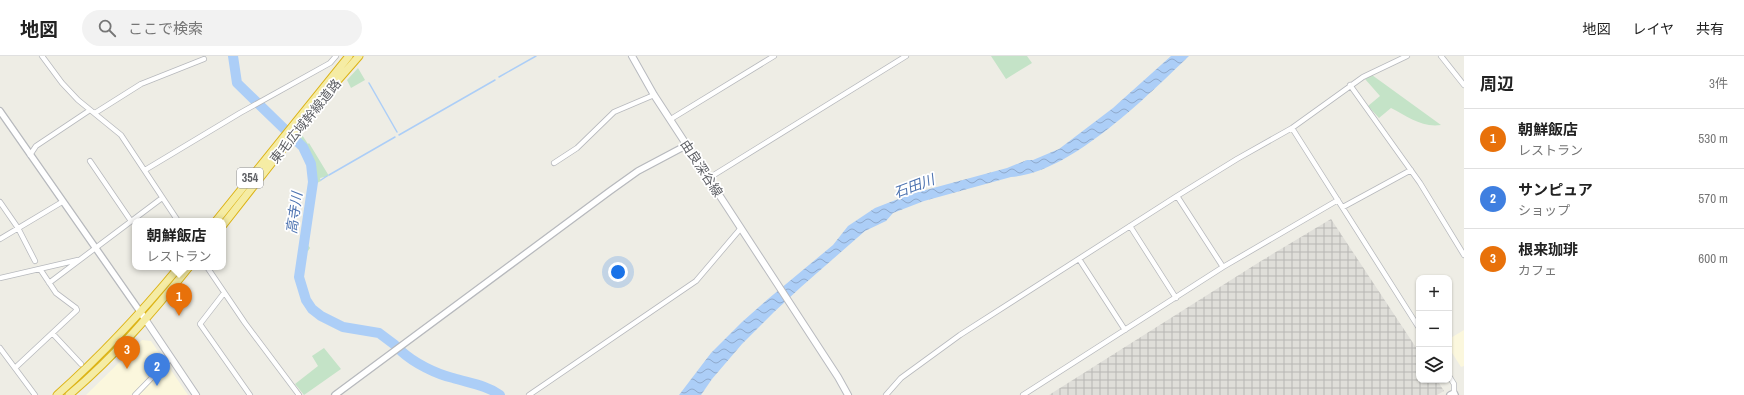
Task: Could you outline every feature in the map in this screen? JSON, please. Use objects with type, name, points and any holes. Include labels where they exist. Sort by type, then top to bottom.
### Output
[{"type":"highway","name":"東毛広域幹線道路","points":[[226,221],[287,137],[349,56]]},
{"type":"highway","name":"東毛広域幹線道路","points":[[293,129],[359,56]]},
{"type":"highway","name":"東毛広域幹線道路","points":[[219,218],[287,137]]},
{"type":"highway","points":[[57,395],[86,370],[141,313],[177,270]]},
{"type":"highway","points":[[69,395],[109,359],[145,320],[187,270]]},
{"type":"main road","name":"由良深谷線","points":[[632,56],[654,95],[791,304],[848,395]]},
{"type":"main road","points":[[141,313],[196,395]]},
{"type":"street","points":[[42,56],[62,83],[78,100],[121,135],[176,218]]},
{"type":"street","points":[[145,170],[330,63],[336,56]]},
{"type":"street","points":[[671,119],[774,56]]},
{"type":"street","points":[[709,178],[906,56]]},
{"type":"street","points":[[886,395],[901,378],[960,335],[1177,196],[1237,159],[1292,128],[1350,85],[1374,70],[1407,56]]},
{"type":"street","points":[[1441,56],[1464,85]]},
{"type":"street","points":[[30,155],[36,146],[141,84],[204,59]]},
{"type":"street","points":[[1350,85],[1420,183],[1464,253]]},
{"type":"street","points":[[554,163],[577,148],[614,112],[654,95]]},
{"type":"street","points":[[0,111],[62,202],[141,313]]},
{"type":"street","points":[[1292,128],[1416,323]]},
{"type":"street","points":[[335,395],[610,191],[638,172],[687,145]]},
{"type":"street","points":[[49,283],[131,221],[90,160]]},
{"type":"street","points":[[1343,207],[1411,170]]},
{"type":"street","points":[[1177,196],[1223,267]]},
{"type":"street","points":[[135,218],[162,198]]},
{"type":"street","points":[[1023,395],[1223,267],[1338,200]]},
{"type":"street","points":[[0,202],[18,228],[35,261]]},
{"type":"street","points":[[0,239],[62,202]]},
{"type":"street","points":[[1130,226],[1176,298]]},
{"type":"street","points":[[530,395],[693,284],[741,228]]},
{"type":"street","points":[[0,278],[80,259]]},
{"type":"street","points":[[1079,259],[1125,330]]},
{"type":"street","points":[[15,368],[77,310],[59,296],[40,269]]},
{"type":"street","points":[[209,270],[269,356],[299,395]]},
{"type":"street","points":[[224,293],[200,324],[250,395]]},
{"type":"street","points":[[53,334],[81,364]]},
{"type":"street","points":[[0,348],[35,395]]},
{"type":"street","points":[[136,395],[171,358]]},
{"type":"street","points":[[1452,381],[1454,384],[1453,394]]},
{"type":"shaded area","points":[[1331,219],[1416,347],[1416,383],[1439,383],[1444,391],[1437,395],[1049,395],[1261,261]]},
{"type":"shaded area","points":[[1464,330],[1464,366],[1461,367],[1452,353],[1452,337]]},
{"type":"shaded area","points":[[142,340],[151,341],[188,395],[86,395]]},
{"type":"green space","points":[[991,56],[1027,56],[1032,63],[1006,79]]},
{"type":"green space","points":[[358,68],[365,80],[351,88],[347,80]]},
{"type":"green space","points":[[1372,75],[1441,125],[1427,125],[1421,123],[1391,108],[1379,118],[1368,106],[1380,96],[1365,79]]},
{"type":"green space","points":[[302,135],[308,144],[309,143],[329,176],[320,178],[321,181],[317,183],[308,245],[310,248],[305,252],[315,173],[310,156],[304,145],[299,140]]},
{"type":"green space","points":[[324,348],[341,369],[304,395],[295,384],[318,366],[312,356]]},
{"type":"water","points":[[1171,56],[1189,56],[1130,111],[1083,148],[1058,162],[1034,172],[924,201],[893,213],[886,221],[865,231],[801,287],[742,344],[712,379],[701,395],[679,395],[711,353],[742,322],[833,245],[848,226],[875,208],[911,194],[1007,168],[1027,160],[1033,160],[1059,149],[1113,108]]},
{"type":"waterway","name":"高寺川","points":[[233,56],[237,83],[303,147],[311,164],[313,182],[299,277],[306,300],[312,309],[321,316],[343,327],[379,333],[395,345]]},
{"type":"waterway","points":[[499,77],[536,56]]},
{"type":"waterway","points":[[399,135],[495,80]]},
{"type":"waterway","points":[[369,83],[397,132]]},
{"type":"waterway","points":[[329,175],[395,137]]},
{"type":"waterway","points":[[321,180],[327,176]]},
{"type":"waterway","name":"高寺川","points":[[401,351],[412,360],[433,371],[483,387],[500,395]]},
{"type":"place","name":"朝鮮飯店","points":[[179,316]]},
{"type":"place","name":"根来珈琲","points":[[127,369]]},
{"type":"place","name":"サンピュア","points":[[157,386]]},
{"type":"water label","name":"石田川","points":[[914,186]]}]
